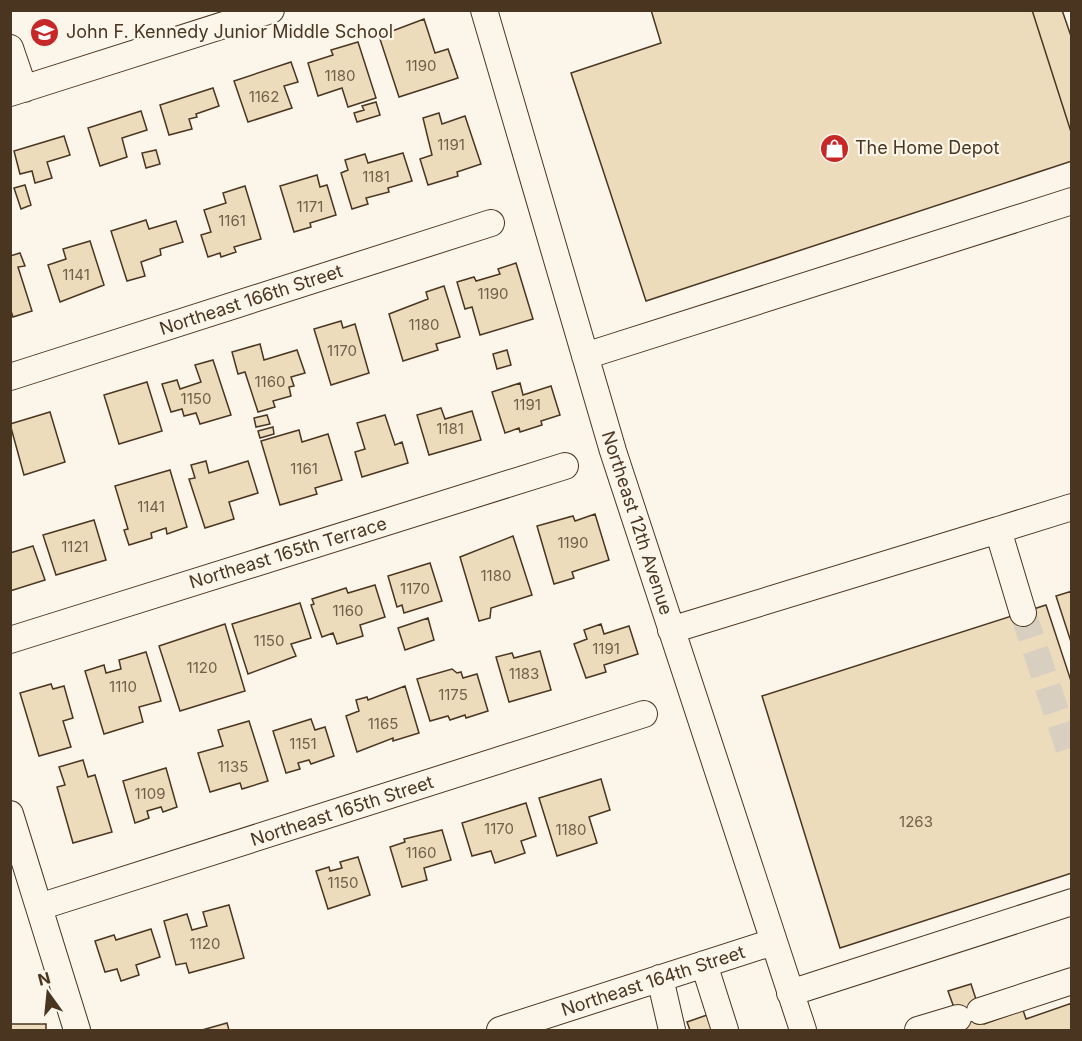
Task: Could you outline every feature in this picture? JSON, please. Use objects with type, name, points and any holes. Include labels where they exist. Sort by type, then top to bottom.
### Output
[{"type":"street","points":[[10,48],[17,91],[222,18],[271,10]]},
{"type":"street","name":"Northeast 12th Avenue","points":[[484,10],[585,356],[671,630],[803,1030]]},
{"type":"street","points":[[585,356],[1071,201]]},
{"type":"street","name":"Northeast 166th Street","points":[[10,377],[491,223]]},
{"type":"street","name":"Northeast 165th Terrace","points":[[10,640],[565,466]]},
{"type":"street","points":[[671,630],[1071,507]]},
{"type":"street","points":[[998,530],[1023,613]]},
{"type":"street","name":"Northeast 165th Street","points":[[39,907],[644,714]]},
{"type":"street","points":[[12,821],[77,1030]]},
{"type":"street","points":[[790,993],[1071,902]]},
{"type":"street","name":"Northeast 164th Street","points":[[500,1030],[561,1021],[660,978],[773,942]]},
{"type":"street","points":[[704,964],[725,1030]]},
{"type":"street","points":[[660,978],[672,1030]]},
{"type":"street","points":[[918,1030],[1071,981]]},
{"type":"building","name":"The Home Depot","points":[[651,10],[1032,10],[1072,135],[1072,161],[646,301],[571,73],[661,43]]},
{"type":"building","points":[[1032,10],[1062,10],[1072,39],[1072,135]]},
{"type":"building","points":[[424,19],[435,53],[448,49],[458,78],[399,97],[379,36]]},
{"type":"building","points":[[358,42],[376,98],[348,107],[342,88],[318,96],[308,63],[333,55],[331,50]]},
{"type":"building","points":[[291,62],[298,82],[284,86],[292,108],[248,122],[234,81]]},
{"type":"building","points":[[213,88],[219,106],[196,114],[197,117],[189,119],[192,129],[169,135],[160,105]]},
{"type":"building","points":[[376,102],[380,115],[357,122],[354,113],[364,110],[362,106]]},
{"type":"building","points":[[141,111],[147,130],[122,138],[127,157],[100,166],[88,128]]},
{"type":"building","points":[[439,113],[442,124],[465,116],[481,164],[457,172],[458,176],[428,185],[420,159],[432,155],[423,118]]},
{"type":"building","points":[[64,136],[70,155],[47,162],[52,178],[35,183],[32,171],[20,174],[14,151]]},
{"type":"building","points":[[156,150],[160,164],[146,168],[142,153]]},
{"type":"building","points":[[403,153],[412,181],[388,188],[389,192],[366,198],[368,204],[352,209],[341,173],[348,170],[345,160],[365,154],[368,163]]},
{"type":"building","points":[[317,175],[320,187],[327,185],[336,215],[310,223],[311,227],[294,232],[280,186]]},
{"type":"building","points":[[25,185],[31,205],[21,209],[14,188]]},
{"type":"building","points":[[245,186],[261,239],[234,247],[236,252],[221,257],[220,253],[208,257],[201,235],[211,232],[204,210],[226,203],[223,193]]},
{"type":"building","points":[[146,220],[149,229],[176,221],[183,242],[160,249],[161,255],[141,262],[145,276],[127,281],[111,231]]},
{"type":"building","points":[[90,241],[104,285],[60,302],[48,265],[66,259],[63,249]]},
{"type":"building","points":[[20,253],[25,266],[18,267],[32,311],[13,317],[10,308],[10,256]]},
{"type":"building","points":[[516,263],[533,319],[480,335],[472,307],[465,309],[457,282],[474,277],[476,281],[500,274],[498,269]]},
{"type":"building","points":[[444,286],[460,337],[436,344],[438,350],[403,361],[389,314],[428,299],[426,292]]},
{"type":"building","points":[[341,321],[343,328],[355,324],[369,373],[331,385],[314,329]]},
{"type":"building","points":[[260,344],[264,360],[297,350],[305,373],[291,377],[294,386],[289,387],[291,396],[273,401],[275,407],[258,412],[245,372],[238,374],[232,352]]},
{"type":"building","points":[[507,350],[511,365],[497,369],[493,354]]},
{"type":"building","points":[[213,360],[231,415],[200,424],[196,413],[184,416],[182,409],[171,412],[162,384],[177,380],[180,389],[201,382],[195,365]]},
{"type":"building","points":[[147,382],[162,431],[119,444],[104,395]]},
{"type":"building","points":[[520,383],[523,395],[551,386],[560,415],[541,421],[542,425],[520,432],[519,428],[505,433],[492,392]]},
{"type":"building","points":[[441,408],[445,419],[472,411],[481,440],[429,455],[417,415]]},
{"type":"building","points":[[50,412],[65,462],[24,475],[10,424]]},
{"type":"building","points":[[267,415],[270,424],[256,427],[254,418]]},
{"type":"building","points":[[385,415],[395,445],[402,442],[408,463],[362,477],[355,452],[365,449],[357,423]]},
{"type":"building","points":[[273,427],[274,434],[260,438],[258,431]]},
{"type":"building","points":[[299,430],[302,442],[328,434],[342,480],[315,488],[317,494],[280,505],[261,441]]},
{"type":"building","points":[[206,461],[209,473],[248,461],[258,493],[229,502],[234,519],[205,528],[189,479],[195,478],[191,465]]},
{"type":"building","points":[[170,470],[187,527],[167,534],[166,528],[151,533],[152,538],[129,545],[124,530],[128,529],[115,486]]},
{"type":"building","points":[[595,514],[609,560],[572,572],[574,578],[554,584],[537,526],[573,516],[575,521]]},
{"type":"building","points":[[94,520],[106,560],[56,575],[43,535]]},
{"type":"building","points":[[513,536],[532,595],[491,608],[490,618],[479,621],[460,557]]},
{"type":"building","points":[[33,546],[45,580],[10,591],[10,553]]},
{"type":"building","points":[[430,563],[442,601],[404,613],[402,605],[397,607],[388,576]]},
{"type":"building","points":[[375,585],[385,617],[360,625],[363,636],[337,644],[333,633],[322,637],[311,605],[314,604],[312,599],[346,588],[348,593]]},
{"type":"building","points":[[1072,591],[1072,645],[1056,596]]},
{"type":"building","points":[[300,603],[311,638],[291,644],[296,656],[248,674],[232,624]]},
{"type":"building","points":[[1046,605],[1072,684],[1072,873],[840,948],[762,696]]},
{"type":"building","points":[[428,618],[434,640],[405,650],[398,628]]},
{"type":"building","points":[[225,624],[245,691],[180,711],[159,646]]},
{"type":"building","points":[[601,624],[604,634],[629,626],[638,654],[604,665],[606,672],[586,678],[574,644],[587,639],[584,630]]},
{"type":"building","points":[[540,651],[551,690],[509,702],[496,657],[512,653],[514,658]]},
{"type":"building","points":[[146,652],[161,701],[139,707],[143,722],[104,734],[85,671],[104,665],[106,673],[121,669],[119,660]]},
{"type":"building","points":[[452,669],[457,673],[461,672],[463,678],[477,674],[488,711],[466,718],[465,715],[450,720],[448,716],[430,721],[417,679]]},
{"type":"building","points":[[51,684],[53,689],[64,686],[73,718],[63,721],[71,747],[39,756],[20,693]]},
{"type":"building","points":[[405,686],[419,733],[393,741],[393,738],[357,752],[346,716],[359,711],[356,700],[367,697],[368,700]]},
{"type":"building","points":[[311,719],[315,730],[325,727],[334,756],[311,764],[309,760],[298,763],[300,769],[286,773],[273,731]]},
{"type":"building","points":[[249,721],[268,781],[242,789],[240,783],[210,792],[198,753],[223,746],[218,730]]},
{"type":"building","points":[[83,760],[88,777],[95,775],[112,832],[73,843],[57,787],[65,785],[59,767]]},
{"type":"building","points":[[166,768],[177,807],[163,812],[161,807],[147,811],[149,818],[135,823],[123,781]]},
{"type":"building","points":[[601,779],[610,810],[589,817],[597,843],[557,856],[539,798]]},
{"type":"building","points":[[526,803],[536,836],[521,841],[525,853],[495,863],[491,851],[472,856],[462,823]]},
{"type":"building","points":[[442,830],[451,860],[424,868],[427,880],[402,887],[390,847],[405,842],[404,839]]},
{"type":"building","points":[[358,857],[370,895],[328,909],[316,871],[329,867],[330,871],[342,868],[340,862]]},
{"type":"building","points":[[229,905],[244,958],[189,973],[186,963],[176,965],[164,921],[187,914],[192,930],[207,926],[203,912]]},
{"type":"building","points":[[151,929],[160,957],[136,965],[139,975],[121,981],[117,969],[105,972],[95,941],[114,935],[116,940]]},
{"type":"building","points":[[971,984],[984,1024],[1023,1010],[1026,1019],[1072,1003],[1072,1030],[962,1030],[948,991]]},
{"type":"building","points":[[707,1015],[712,1030],[690,1030],[687,1022]]},
{"type":"building","points":[[227,1023],[229,1030],[202,1030]]},
{"type":"building","points":[[10,1024],[46,1024],[46,1030],[10,1030]]},
{"type":"tunnel","points":[[1023,613],[1072,759]]},
{"type":"place","name":"John F. Kennedy Junior Middle School","points":[[45,32]]},
{"type":"place","name":"The Home Depot","points":[[834,148]]}]
